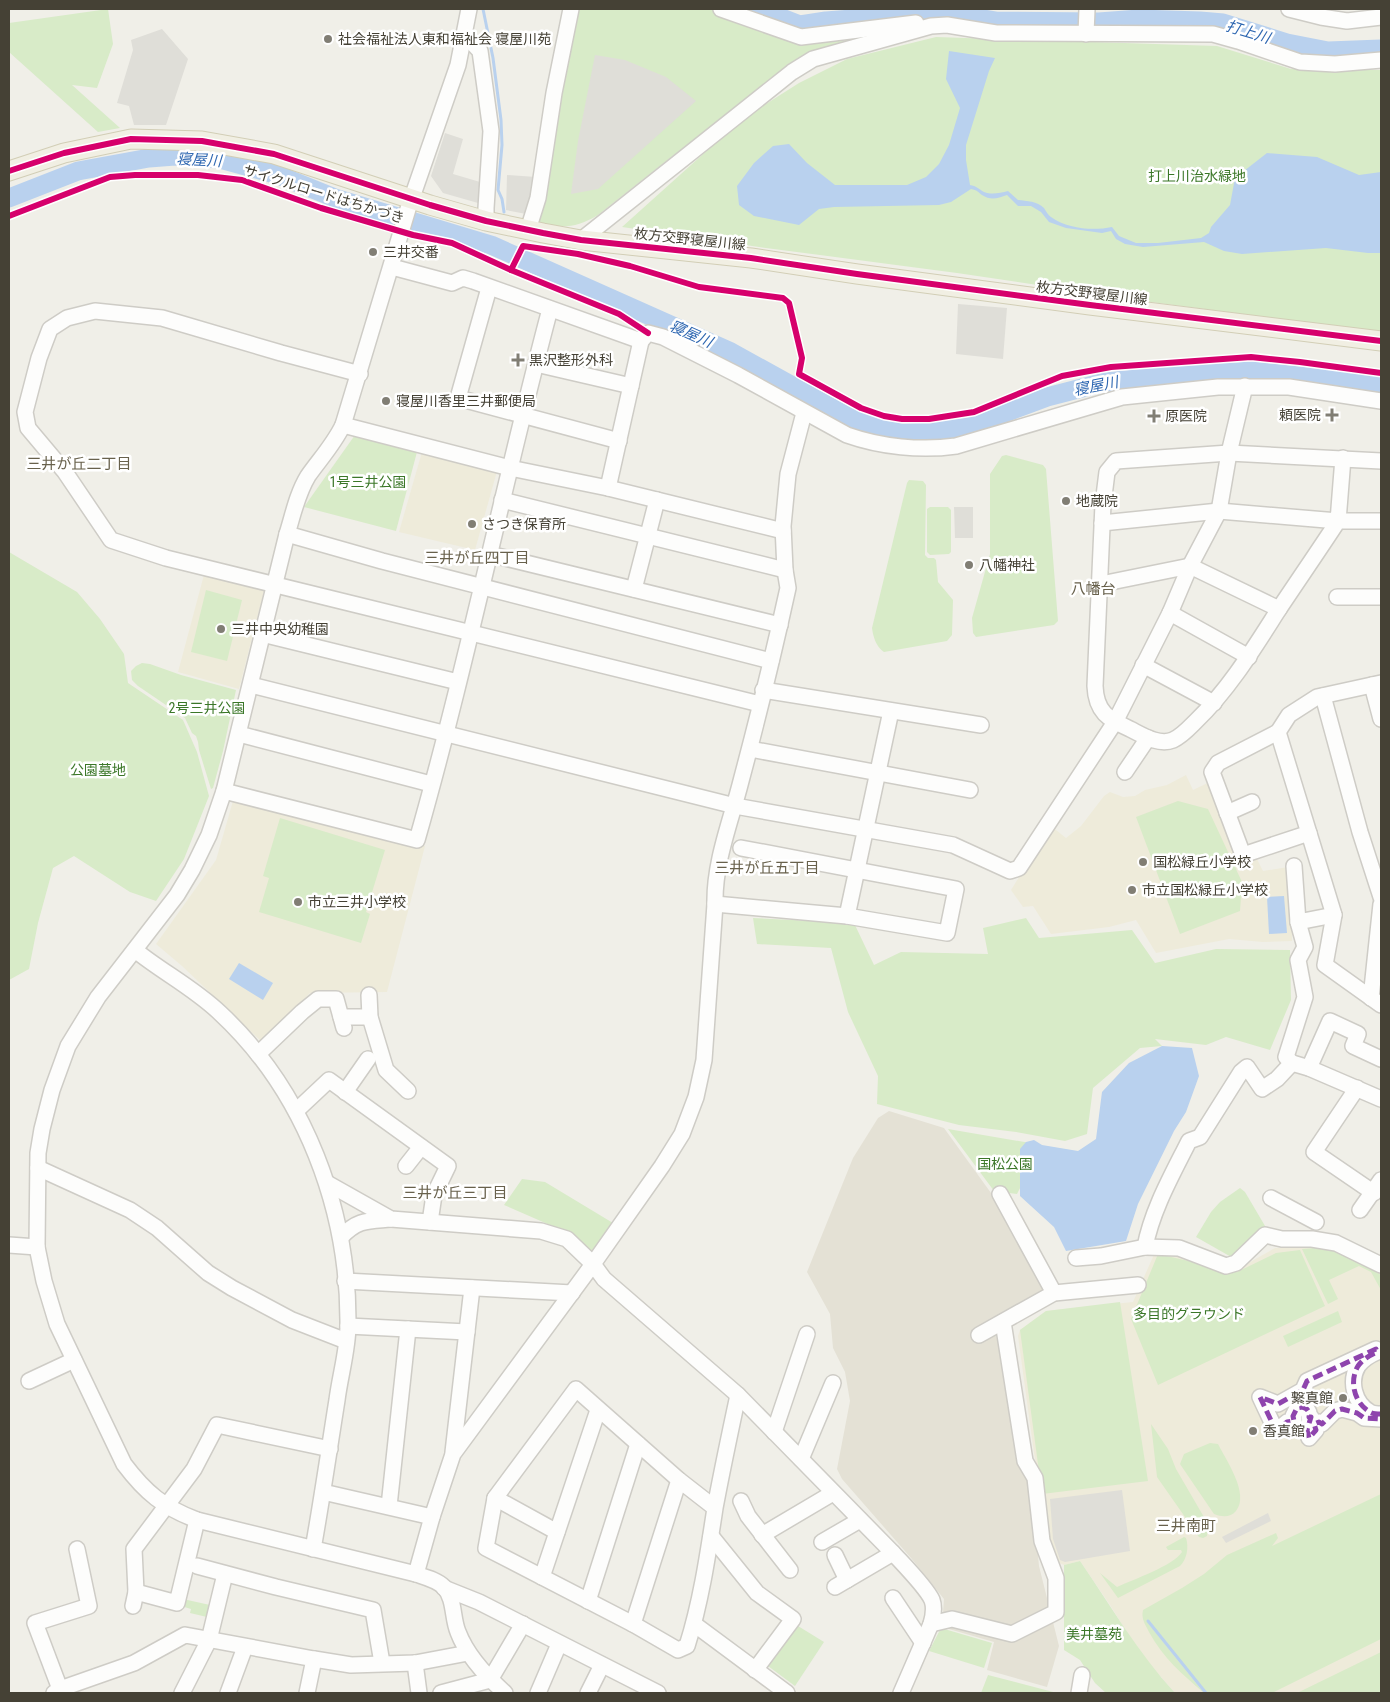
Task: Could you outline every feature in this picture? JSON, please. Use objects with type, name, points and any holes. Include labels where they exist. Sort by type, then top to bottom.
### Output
[{"type":"main road","name":"枚方交野寝屋川線","points":[[10,168],[131,140],[202,141],[274,154],[410,204],[486,222],[581,240],[751,258],[1090,305],[1381,341]]},
{"type":"street","points":[[469,9],[458,64],[410,204],[343,425],[337,437],[308,477],[300,493],[287,534],[224,792],[209,835],[177,896],[98,997],[68,1046],[48,1101],[38,1153],[36,1247],[56,1324],[124,1464],[140,1484],[180,1514],[197,1520],[416,1574],[436,1581],[444,1588],[450,1598],[458,1631],[468,1653],[490,1680],[505,1693]]},
{"type":"street","points":[[528,230],[538,198],[554,93],[571,9]]},
{"type":"street","points":[[721,9],[801,37],[920,22],[931,26]]},
{"type":"street","points":[[1290,9],[1321,17],[1346,15],[1381,17]]},
{"type":"street","points":[[581,240],[792,72],[814,59],[931,26],[947,25],[996,33],[1086,21],[1213,34],[1300,62],[1335,64],[1381,60]]},
{"type":"street","points":[[465,35],[480,51],[491,131],[486,222]]},
{"type":"street","points":[[392,267],[452,283],[463,278],[641,341]]},
{"type":"street","points":[[489,288],[458,398],[619,441]]},
{"type":"street","points":[[224,792],[417,840],[550,309]]},
{"type":"street","points":[[360,374],[162,318],[96,311],[67,318],[50,329],[39,358],[25,412],[28,428],[65,472],[112,540],[126,546],[166,558],[470,634],[762,697],[891,711],[982,726]]},
{"type":"street","points":[[608,488],[641,341],[648,333],[664,337],[738,374],[804,413],[847,435],[863,441],[910,448],[939,449],[956,446],[1122,397],[1245,386],[1289,386],[1381,401]]},
{"type":"street","points":[[536,364],[631,386]]},
{"type":"street","points":[[251,685],[735,806],[953,845],[1010,870],[1019,868],[1115,722],[1170,614],[1190,566],[1219,512],[1229,453],[1245,386]]},
{"type":"street","points":[[453,1454],[593,1264],[672,1150],[682,1134],[696,1097],[704,1060],[715,886],[788,588],[784,570],[783,531],[788,474],[804,413]]},
{"type":"street","points":[[343,425],[510,468],[608,488],[783,531]]},
{"type":"street","points":[[1343,458],[1338,521],[1249,657],[1214,703],[1181,736],[1171,742],[1148,738],[1115,722],[1102,712],[1095,700],[1094,686],[1101,584],[1102,523],[1107,472],[1116,461],[1229,453],[1343,458],[1381,461]]},
{"type":"street","points":[[502,500],[784,570]]},
{"type":"street","points":[[634,590],[657,500]]},
{"type":"street","points":[[1102,523],[1219,512],[1338,521],[1381,521]]},
{"type":"street","points":[[287,534],[771,661]]},
{"type":"street","points":[[489,554],[780,626]]},
{"type":"street","points":[[1101,584],[1190,566],[1279,609]]},
{"type":"street","points":[[1337,597],[1381,597]]},
{"type":"street","points":[[1170,614],[1249,657]]},
{"type":"street","points":[[262,634],[458,682]]},
{"type":"street","points":[[1144,665],[1214,703]]},
{"type":"street","points":[[1309,833],[1244,854],[1212,772],[1218,763],[1278,732],[1289,715],[1317,697],[1376,684],[1381,719]]},
{"type":"street","points":[[1323,696],[1360,832],[1381,897]]},
{"type":"street","points":[[847,916],[891,711]]},
{"type":"street","points":[[1278,732],[1334,915],[1325,965],[1376,1002]]},
{"type":"street","points":[[239,734],[431,784]]},
{"type":"street","points":[[1125,772],[1148,738]]},
{"type":"street","points":[[750,749],[970,790]]},
{"type":"street","points":[[1227,813],[1252,802]]},
{"type":"street","points":[[715,904],[847,916],[947,933],[956,889],[741,848]]},
{"type":"street","points":[[1294,866],[1298,922],[1305,947],[1298,960],[1305,997],[1286,1057],[1292,1062],[1381,1099]]},
{"type":"street","points":[[1376,1002],[1381,904]]},
{"type":"street","points":[[1298,922],[1334,915]]},
{"type":"street","points":[[135,950],[219,1012],[258,1054],[296,1111],[316,1154],[327,1184],[340,1236],[346,1280],[347,1334],[313,1549]]},
{"type":"street","points":[[369,995],[370,1017],[386,1070],[408,1091]]},
{"type":"street","points":[[258,1054],[318,999],[336,999],[342,1023],[370,1017]]},
{"type":"street","points":[[1310,1068],[1330,1021],[1358,1034],[1352,1046],[1381,1059]]},
{"type":"street","points":[[345,1092],[368,1059]]},
{"type":"street","points":[[1145,1248],[1155,1215],[1189,1141],[1200,1137],[1241,1072],[1247,1068],[1262,1089],[1277,1079],[1292,1062]]},
{"type":"street","points":[[296,1111],[329,1080],[448,1166],[434,1196],[430,1222]]},
{"type":"street","points":[[1357,1088],[1314,1152],[1378,1187],[1360,1210]]},
{"type":"street","points":[[406,1166],[421,1147]]},
{"type":"street","points":[[38,1168],[130,1210],[157,1228],[208,1273],[292,1320],[347,1334],[408,1329],[467,1332]]},
{"type":"street","points":[[327,1184],[391,1220]]},
{"type":"street","points":[[1000,1194],[1054,1294]]},
{"type":"street","points":[[1272,1198],[1309,1219],[1286,1239]]},
{"type":"street","points":[[340,1236],[354,1225],[364,1221],[391,1220],[541,1231],[566,1239],[593,1264],[604,1279],[738,1396],[893,1553],[916,1579],[932,1601],[934,1614],[901,1693]]},
{"type":"street","points":[[1076,1258],[1101,1256],[1145,1248],[1180,1248],[1226,1266],[1236,1263],[1265,1235],[1286,1239],[1312,1238],[1336,1243],[1381,1265]]},
{"type":"street","points":[[9,1246],[36,1247]]},
{"type":"street","points":[[346,1280],[572,1293]]},
{"type":"street","points":[[979,1336],[1054,1294],[1138,1285]]},
{"type":"street","points":[[416,1574],[432,1517],[453,1454],[472,1288]]},
{"type":"street","points":[[931,1624],[952,1619],[1012,1634],[1056,1612],[1056,1578],[1042,1540],[1035,1478],[1025,1461],[1004,1322]]},
{"type":"street","points":[[389,1506],[408,1329]]},
{"type":"street","points":[[774,1432],[807,1334]]},
{"type":"street","points":[[1381,1414],[1371,1414],[1366,1409],[1359,1400],[1352,1382],[1358,1366],[1364,1359],[1378,1352],[1376,1349],[1307,1381],[1303,1390],[1278,1404],[1260,1397],[1276,1431],[1287,1422],[1294,1421],[1293,1416],[1297,1408],[1302,1407],[1308,1410],[1309,1417],[1311,1417],[1306,1430],[1308,1438],[1316,1430],[1314,1424],[1319,1422],[1322,1424],[1335,1411],[1342,1409],[1364,1418],[1381,1419]]},
{"type":"street","points":[[29,1381],[74,1360]]},
{"type":"street","points":[[800,1459],[833,1383]]},
{"type":"street","points":[[715,1508],[679,1480],[576,1390],[495,1498],[486,1548],[633,1624],[678,1650],[687,1646],[694,1624],[725,1453],[738,1396]]},
{"type":"street","points":[[542,1577],[598,1410]]},
{"type":"street","points":[[197,1520],[177,1603],[134,1599],[134,1549],[194,1469],[217,1425],[330,1449]]},
{"type":"street","points":[[588,1601],[638,1444]]},
{"type":"street","points":[[633,1624],[679,1480]]},
{"type":"street","points":[[323,1492],[432,1517]]},
{"type":"street","points":[[762,1535],[833,1493]]},
{"type":"street","points":[[495,1498],[557,1532]]},
{"type":"street","points":[[741,1500],[748,1516],[790,1570]]},
{"type":"street","points":[[822,1542],[860,1520]]},
{"type":"street","points":[[711,1536],[757,1593],[793,1619],[755,1670]]},
{"type":"street","points":[[77,1549],[89,1606],[35,1623],[57,1691],[134,1663],[185,1635],[245,1648],[350,1665],[416,1663],[468,1653]]},
{"type":"street","points":[[835,1556],[841,1583],[893,1553]]},
{"type":"street","points":[[197,1566],[373,1610],[382,1663]]},
{"type":"street","points":[[182,1693],[208,1640],[225,1574]]},
{"type":"street","points":[[444,1588],[479,1602],[523,1624],[602,1665],[641,1690],[658,1693]]},
{"type":"street","points":[[893,1598],[923,1643]]},
{"type":"street","points":[[441,1693],[490,1680],[523,1624]]},
{"type":"street","points":[[694,1624],[787,1693]]},
{"type":"street","points":[[538,1693],[559,1644]]},
{"type":"street","points":[[228,1693],[245,1648]]},
{"type":"street","points":[[307,1693],[314,1659]]},
{"type":"street","points":[[416,1663],[419,1693]]},
{"type":"street","points":[[588,1693],[602,1665]]},
{"type":"shaded area","points":[[162,29],[188,59],[166,125],[134,125],[129,106],[117,103],[133,50],[131,40]]},
{"type":"shaded area","points":[[595,55],[625,60],[666,77],[696,101],[598,189],[571,194],[578,141]]},
{"type":"shaded area","points":[[445,133],[463,139],[453,174],[480,182],[478,203],[443,193],[431,176]]},
{"type":"shaded area","points":[[507,175],[536,177],[526,214],[506,210]]},
{"type":"shaded area","points":[[958,304],[1007,308],[1003,359],[956,354]]},
{"type":"shaded area","points":[[424,445],[499,464],[475,550],[399,532]]},
{"type":"shaded area","points":[[954,507],[973,507],[973,538],[955,538]]},
{"type":"shaded area","name":"三井中央幼稚園","points":[[205,571],[265,587],[239,689],[178,672]]},
{"type":"shaded area","name":"国松緑丘小学校","points":[[1186,775],[1193,790],[1214,780],[1241,857],[1254,853],[1263,871],[1288,867],[1292,896],[1292,941],[1263,942],[1229,939],[1156,953],[1136,920],[1109,927],[1051,934],[1033,906],[1023,907],[1011,890],[1051,826],[1066,838],[1081,826],[1104,796],[1110,792],[1123,797],[1135,796],[1145,790],[1167,785]]},
{"type":"shaded area","name":"市立三井小学校","points":[[233,801],[425,846],[387,992],[310,993],[262,1042],[156,944],[216,860]]},
{"type":"shaded area","points":[[889,1111],[944,1128],[991,1193],[1044,1289],[1042,1297],[993,1323],[1031,1482],[1039,1566],[1059,1646],[1047,1687],[987,1670],[994,1642],[942,1627],[944,1599],[842,1479],[837,1469],[850,1401],[845,1372],[833,1348],[830,1314],[807,1272],[853,1158],[878,1118]]},
{"type":"shaded area","points":[[1336,1247],[1381,1272],[1381,1693],[1175,1693],[1140,1653],[1080,1561],[1064,1565],[1057,1562],[1050,1543],[1034,1453],[1018,1336],[1020,1330],[1046,1311],[1133,1302],[1156,1250],[1236,1270],[1275,1248]]},
{"type":"shaded area","points":[[1122,1490],[1130,1551],[1065,1562],[1060,1560],[1053,1539],[1050,1499]]},
{"type":"shaded area","points":[[1268,1513],[1271,1521],[1226,1543],[1222,1537]]},
{"type":"green space","points":[[108,9],[113,44],[97,88],[72,85],[120,128],[98,132],[9,52],[9,23]]},
{"type":"green space","points":[[574,9],[710,9],[794,40],[916,26],[800,59],[598,215],[577,225],[557,226],[541,224],[539,219]]},
{"type":"green space","name":"打上川治水緑地","points":[[936,37],[1217,46],[1291,69],[1381,70],[1381,332],[1151,302],[622,227],[741,120],[799,83],[847,59]]},
{"type":"green space","name":"1号三井公園","points":[[355,435],[417,452],[396,531],[304,507]]},
{"type":"green space","points":[[1006,455],[1043,465],[1046,469],[1058,621],[1054,625],[976,637],[973,633],[972,618],[990,554],[990,474],[1002,456]]},
{"type":"green space","points":[[909,480],[923,481],[926,485],[925,555],[936,560],[938,582],[953,600],[952,635],[947,641],[884,652],[874,638],[872,628]]},
{"type":"green space","points":[[930,507],[948,507],[951,510],[951,552],[949,554],[930,555],[927,552],[927,509]]},
{"type":"green space","name":"公園墓地","points":[[9,552],[77,592],[100,619],[124,654],[128,683],[183,720],[197,752],[209,796],[184,859],[156,901],[130,892],[74,856],[53,868],[38,923],[29,969],[9,980]]},
{"type":"green space","points":[[206,590],[242,600],[227,661],[191,652]]},
{"type":"green space","name":"2号三井公園","points":[[142,663],[236,690],[213,788],[211,789],[196,736],[192,733],[185,718],[132,680],[131,671]]},
{"type":"green space","points":[[1178,801],[1208,809],[1242,882],[1240,911],[1180,934],[1136,817]]},
{"type":"green space","points":[[280,818],[385,850],[366,912],[370,914],[361,943],[259,912],[269,878],[263,876]]},
{"type":"green space","points":[[753,918],[854,923],[874,965],[901,952],[988,954],[983,928],[1026,918],[1039,938],[1132,930],[1155,963],[1216,949],[1290,950],[1291,1000],[1270,1050],[1226,1037],[1206,1045],[1155,1039],[1162,1046],[1140,1048],[1093,1088],[1087,1134],[1065,1141],[1016,1132],[959,1125],[877,1104],[878,1076],[848,1012],[831,948],[757,944]]},
{"type":"green space","name":"国松公園","points":[[948,1129],[1042,1145],[1017,1194],[994,1191]]},
{"type":"green space","points":[[522,1179],[545,1182],[613,1223],[593,1255],[559,1229],[504,1205]]},
{"type":"green space","points":[[1240,1188],[1245,1192],[1268,1231],[1233,1258],[1196,1237],[1211,1212],[1220,1202]]},
{"type":"green space","points":[[1302,1249],[1336,1250],[1381,1275],[1381,1290],[1371,1272],[1359,1266],[1329,1280],[1338,1299],[1328,1304]]},
{"type":"green space","name":"多目的グラウンド","points":[[1300,1250],[1325,1306],[1158,1385],[1131,1319],[1158,1254],[1237,1272],[1276,1253]]},
{"type":"green space","points":[[1120,1302],[1148,1481],[1042,1494],[1020,1330],[1046,1311]]},
{"type":"green space","points":[[1338,1311],[1342,1322],[1288,1347],[1283,1336]]},
{"type":"green space","points":[[1151,1424],[1168,1449],[1176,1469],[1208,1524],[1207,1536],[1203,1538],[1199,1537],[1157,1477]]},
{"type":"green space","points":[[1210,1443],[1218,1444],[1239,1487],[1240,1504],[1236,1511],[1229,1516],[1214,1514],[1180,1464],[1184,1454]]},
{"type":"green space","points":[[1381,1494],[1381,1639],[1272,1693],[1207,1693],[1148,1620],[1148,1623],[1204,1693],[1160,1650],[1144,1621],[1143,1610],[1204,1574],[1227,1555],[1276,1533],[1278,1538],[1272,1546]]},
{"type":"green space","points":[[1184,1537],[1187,1542],[1187,1553],[1180,1566],[1118,1598],[1100,1573],[1117,1587],[1143,1576],[1177,1557],[1182,1552],[1181,1550],[1168,1550],[1166,1547]]},
{"type":"green space","name":"美井墓苑","points":[[1080,1561],[1137,1646],[1175,1693],[1106,1693],[1095,1683],[1080,1660],[1064,1650],[1064,1565]]},
{"type":"green space","points":[[183,1599],[210,1605],[207,1617],[190,1613],[191,1609],[181,1606]]},
{"type":"green space","points":[[798,1626],[824,1642],[795,1686],[768,1666],[767,1663],[791,1627]]},
{"type":"green space","points":[[941,1628],[992,1643],[984,1668],[929,1651]]},
{"type":"green space","points":[[1381,1652],[1381,1693],[1297,1693],[1375,1655]]},
{"type":"green space","points":[[988,1675],[1057,1693],[981,1693]]},
{"type":"water","points":[[949,51],[995,58],[989,71],[966,145],[970,185],[984,192],[993,194],[1008,191],[1018,200],[1038,204],[1051,217],[1065,224],[1089,229],[1112,227],[1119,236],[1136,243],[1158,243],[1201,238],[1209,233],[1211,227],[1230,205],[1235,178],[1267,153],[1317,157],[1359,175],[1381,172],[1381,253],[1326,248],[1242,254],[1224,251],[1204,242],[1143,247],[1125,244],[1116,239],[1111,231],[1102,233],[1066,228],[1049,222],[1041,212],[1031,206],[1018,206],[1007,195],[998,198],[988,198],[971,189],[951,202],[939,205],[819,209],[799,225],[754,216],[739,205],[737,186],[754,163],[773,146],[789,144],[807,163],[835,185],[907,185],[926,177],[939,164],[949,145],[960,108],[946,79]]},
{"type":"water","points":[[1284,896],[1287,933],[1269,934],[1267,897]]},
{"type":"water","points":[[239,963],[273,983],[263,1000],[229,979]]},
{"type":"water","points":[[1162,1046],[1192,1048],[1199,1076],[1186,1112],[1174,1131],[1138,1204],[1126,1241],[1066,1251],[1054,1227],[1020,1196],[1020,1149],[1026,1142],[1034,1140],[1042,1145],[1078,1151],[1096,1139],[1102,1092],[1129,1063]]},
{"type":"waterway","points":[[483,9],[493,58],[501,120],[502,145],[498,190],[504,212]]},
{"type":"waterway","name":"打上川","points":[[759,9],[800,25],[826,21],[943,12],[996,21],[1099,22],[1139,19],[1200,21],[1223,23],[1287,43],[1328,51],[1381,49]]},
{"type":"waterway","name":"寝屋川","points":[[9,198],[78,171],[149,158],[175,156],[220,159],[278,175],[335,198],[491,245],[731,352],[845,415],[879,428],[902,433],[931,432],[967,427],[1047,397],[1105,382],[1177,375],[1253,371],[1381,385]]},
{"type":"waterway","points":[[1148,1621],[1206,1693]]},
{"type":"marked path","points":[[1381,1414],[1372,1413],[1360,1403],[1354,1385],[1355,1372],[1358,1366],[1362,1361],[1377,1352],[1376,1349],[1307,1381],[1303,1390],[1278,1404],[1260,1397],[1276,1431],[1287,1422],[1294,1421],[1293,1416],[1297,1408],[1307,1409],[1309,1417],[1311,1417],[1307,1430],[1309,1438],[1316,1430],[1314,1424],[1319,1422],[1322,1424],[1335,1411],[1342,1409],[1357,1413],[1364,1418],[1381,1419]]},
{"type":"cycle path","points":[[9,171],[64,153],[131,139],[202,141],[274,154],[430,205],[486,221],[581,240],[751,258],[1090,305],[1381,341]]},
{"type":"cycle path","name":"サイクルロードはちかづき","points":[[9,216],[110,177],[198,175],[242,180],[321,208],[413,235],[452,243],[511,270],[619,314],[648,333]]},
{"type":"cycle path","points":[[511,270],[523,246],[578,254],[630,266],[699,287],[783,298],[789,303],[802,358],[799,374],[861,408],[884,416],[902,419],[929,419],[974,412],[1062,376],[1111,367],[1251,357],[1381,373]]},
{"type":"place","name":"社会福祉法人東和福祉会 寝屋川苑","points":[[328,39]]},
{"type":"place","name":"三井交番","points":[[373,252]]},
{"type":"place","name":"黒沢整形外科","points":[[518,360]]},
{"type":"place","name":"寝屋川香里三井郵便局","points":[[386,401]]},
{"type":"place","name":"頼医院","points":[[1332,415]]},
{"type":"place","name":"原医院","points":[[1154,416]]},
{"type":"place","name":"地蔵院","points":[[1066,501]]},
{"type":"place","name":"さつき保育所","points":[[472,524]]},
{"type":"place","name":"八幡神社","points":[[969,565]]},
{"type":"place","name":"三井中央幼稚園","points":[[221,629]]},
{"type":"place","name":"国松緑丘小学校","points":[[1143,862]]},
{"type":"place","name":"市立国松緑丘小学校","points":[[1132,890]]},
{"type":"place","name":"市立三井小学校","points":[[298,902]]},
{"type":"place","name":"繋真館","points":[[1343,1398]]},
{"type":"place","name":"香真館","points":[[1253,1431]]},
{"type":"district","name":"三井が丘二丁目","points":[[79,464]]},
{"type":"district","name":"三井が丘四丁目","points":[[477,558]]},
{"type":"district","name":"八幡台","points":[[1093,589]]},
{"type":"district","name":"三井が丘五丁目","points":[[767,868]]},
{"type":"district","name":"三井が丘三丁目","points":[[455,1193]]},
{"type":"district","name":"三井南町","points":[[1186,1526]]}]
